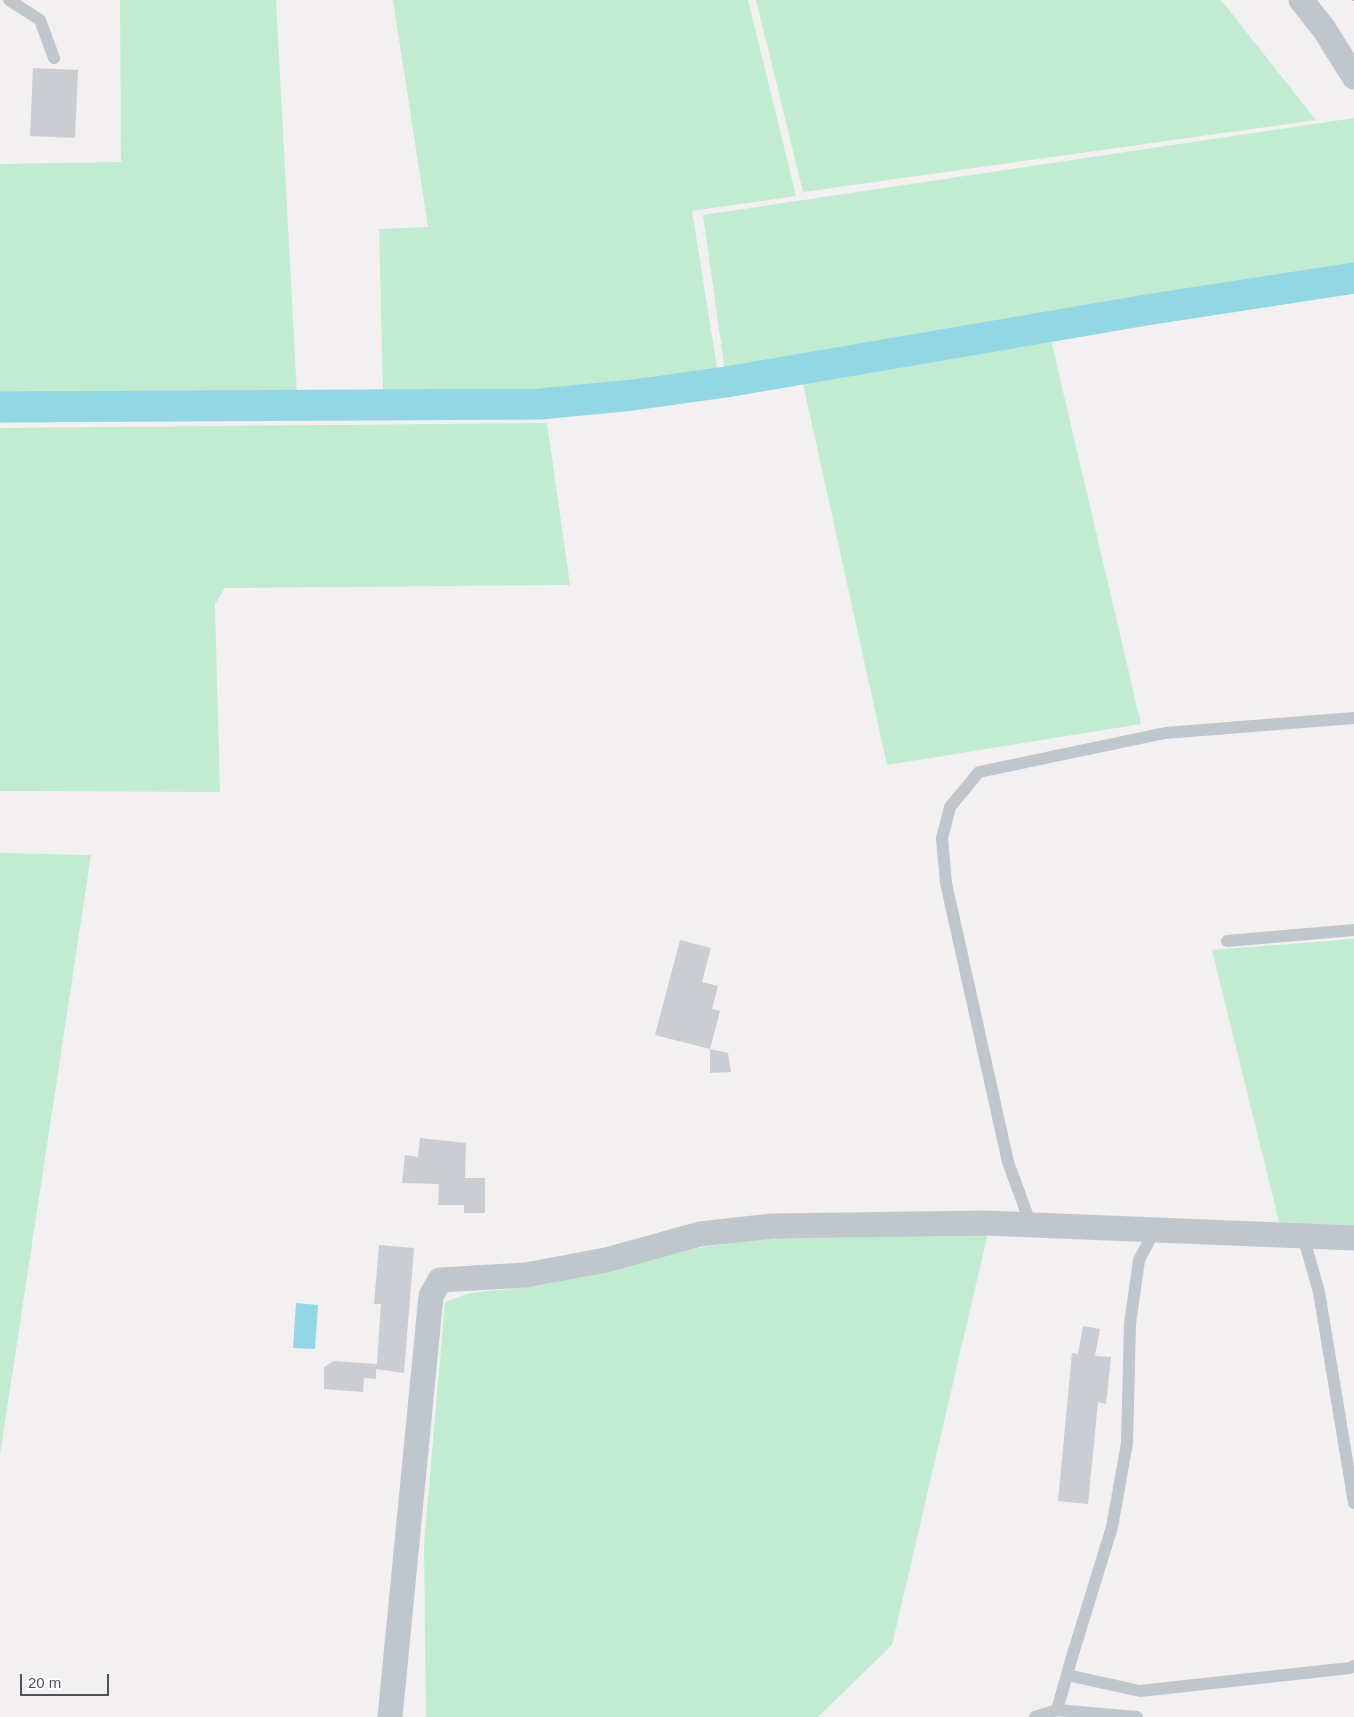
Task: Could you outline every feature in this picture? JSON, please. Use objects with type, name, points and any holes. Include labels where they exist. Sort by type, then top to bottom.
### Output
[{"type":"street","points":[[1301,0],[1324,29],[1354,77]]},
{"type":"street","points":[[390,1717],[431,1296],[440,1280],[526,1275],[606,1260],[700,1234],[772,1226],[985,1223],[1354,1238]]},
{"type":"lane","points":[[9,0],[40,20],[54,58]]},
{"type":"lane","points":[[1031,1225],[1008,1162],[946,883],[942,838],[950,807],[979,772],[1165,733],[1354,718]]},
{"type":"lane","points":[[1227,941],[1354,930]]},
{"type":"lane","points":[[1057,1710],[1112,1527],[1127,1443],[1130,1324],[1139,1260],[1155,1230]]},
{"type":"lane","points":[[1302,1236],[1318,1292],[1354,1503]]},
{"type":"lane","points":[[1067,1675],[1140,1691],[1350,1668],[1354,1666]]},
{"type":"lane","points":[[1035,1717],[1057,1710],[1137,1717]]},
{"type":"green space","points":[[120,0],[276,0],[297,395],[0,395],[0,164],[121,162]]},
{"type":"green space","points":[[393,0],[748,0],[796,196],[692,211],[718,373],[543,392],[383,391],[379,229],[428,227]]},
{"type":"green space","points":[[756,0],[1221,0],[1316,120],[803,192]]},
{"type":"green space","points":[[1354,118],[1354,267],[725,372],[703,215]]},
{"type":"green space","points":[[1051,340],[1141,724],[887,765],[802,379]]},
{"type":"green space","points":[[547,423],[570,585],[225,588],[215,604],[220,792],[0,791],[0,428]]},
{"type":"green space","points":[[0,853],[91,855],[0,1455]]},
{"type":"green space","points":[[1354,939],[1354,1228],[1280,1226],[1212,950]]},
{"type":"green space","points":[[988,1233],[892,1645],[818,1717],[426,1717],[424,1544],[445,1302],[470,1293],[538,1286],[680,1251],[764,1238]]},
{"type":"water","points":[[296,1303],[318,1305],[315,1349],[293,1348]]},
{"type":"building","points":[[33,68],[78,70],[75,138],[30,136]]},
{"type":"building","points":[[680,940],[711,948],[702,982],[718,986],[712,1009],[720,1011],[710,1049],[655,1035]]},
{"type":"building","points":[[710,1049],[728,1053],[731,1072],[710,1073]]},
{"type":"building","points":[[420,1138],[466,1143],[465,1178],[485,1178],[485,1213],[464,1213],[464,1205],[438,1205],[439,1184],[402,1183],[405,1155],[418,1157]]},
{"type":"building","points":[[379,1245],[414,1248],[404,1373],[376,1369],[376,1379],[364,1378],[363,1392],[324,1389],[324,1367],[334,1361],[377,1364],[381,1304],[374,1304]]},
{"type":"building","points":[[1083,1326],[1100,1329],[1095,1356],[1111,1357],[1106,1404],[1098,1402],[1088,1504],[1058,1501],[1072,1353],[1078,1354]]},
{"type":"waterway","points":[[0,407],[540,404],[633,395],[726,382],[1146,310],[1354,278]]}]
